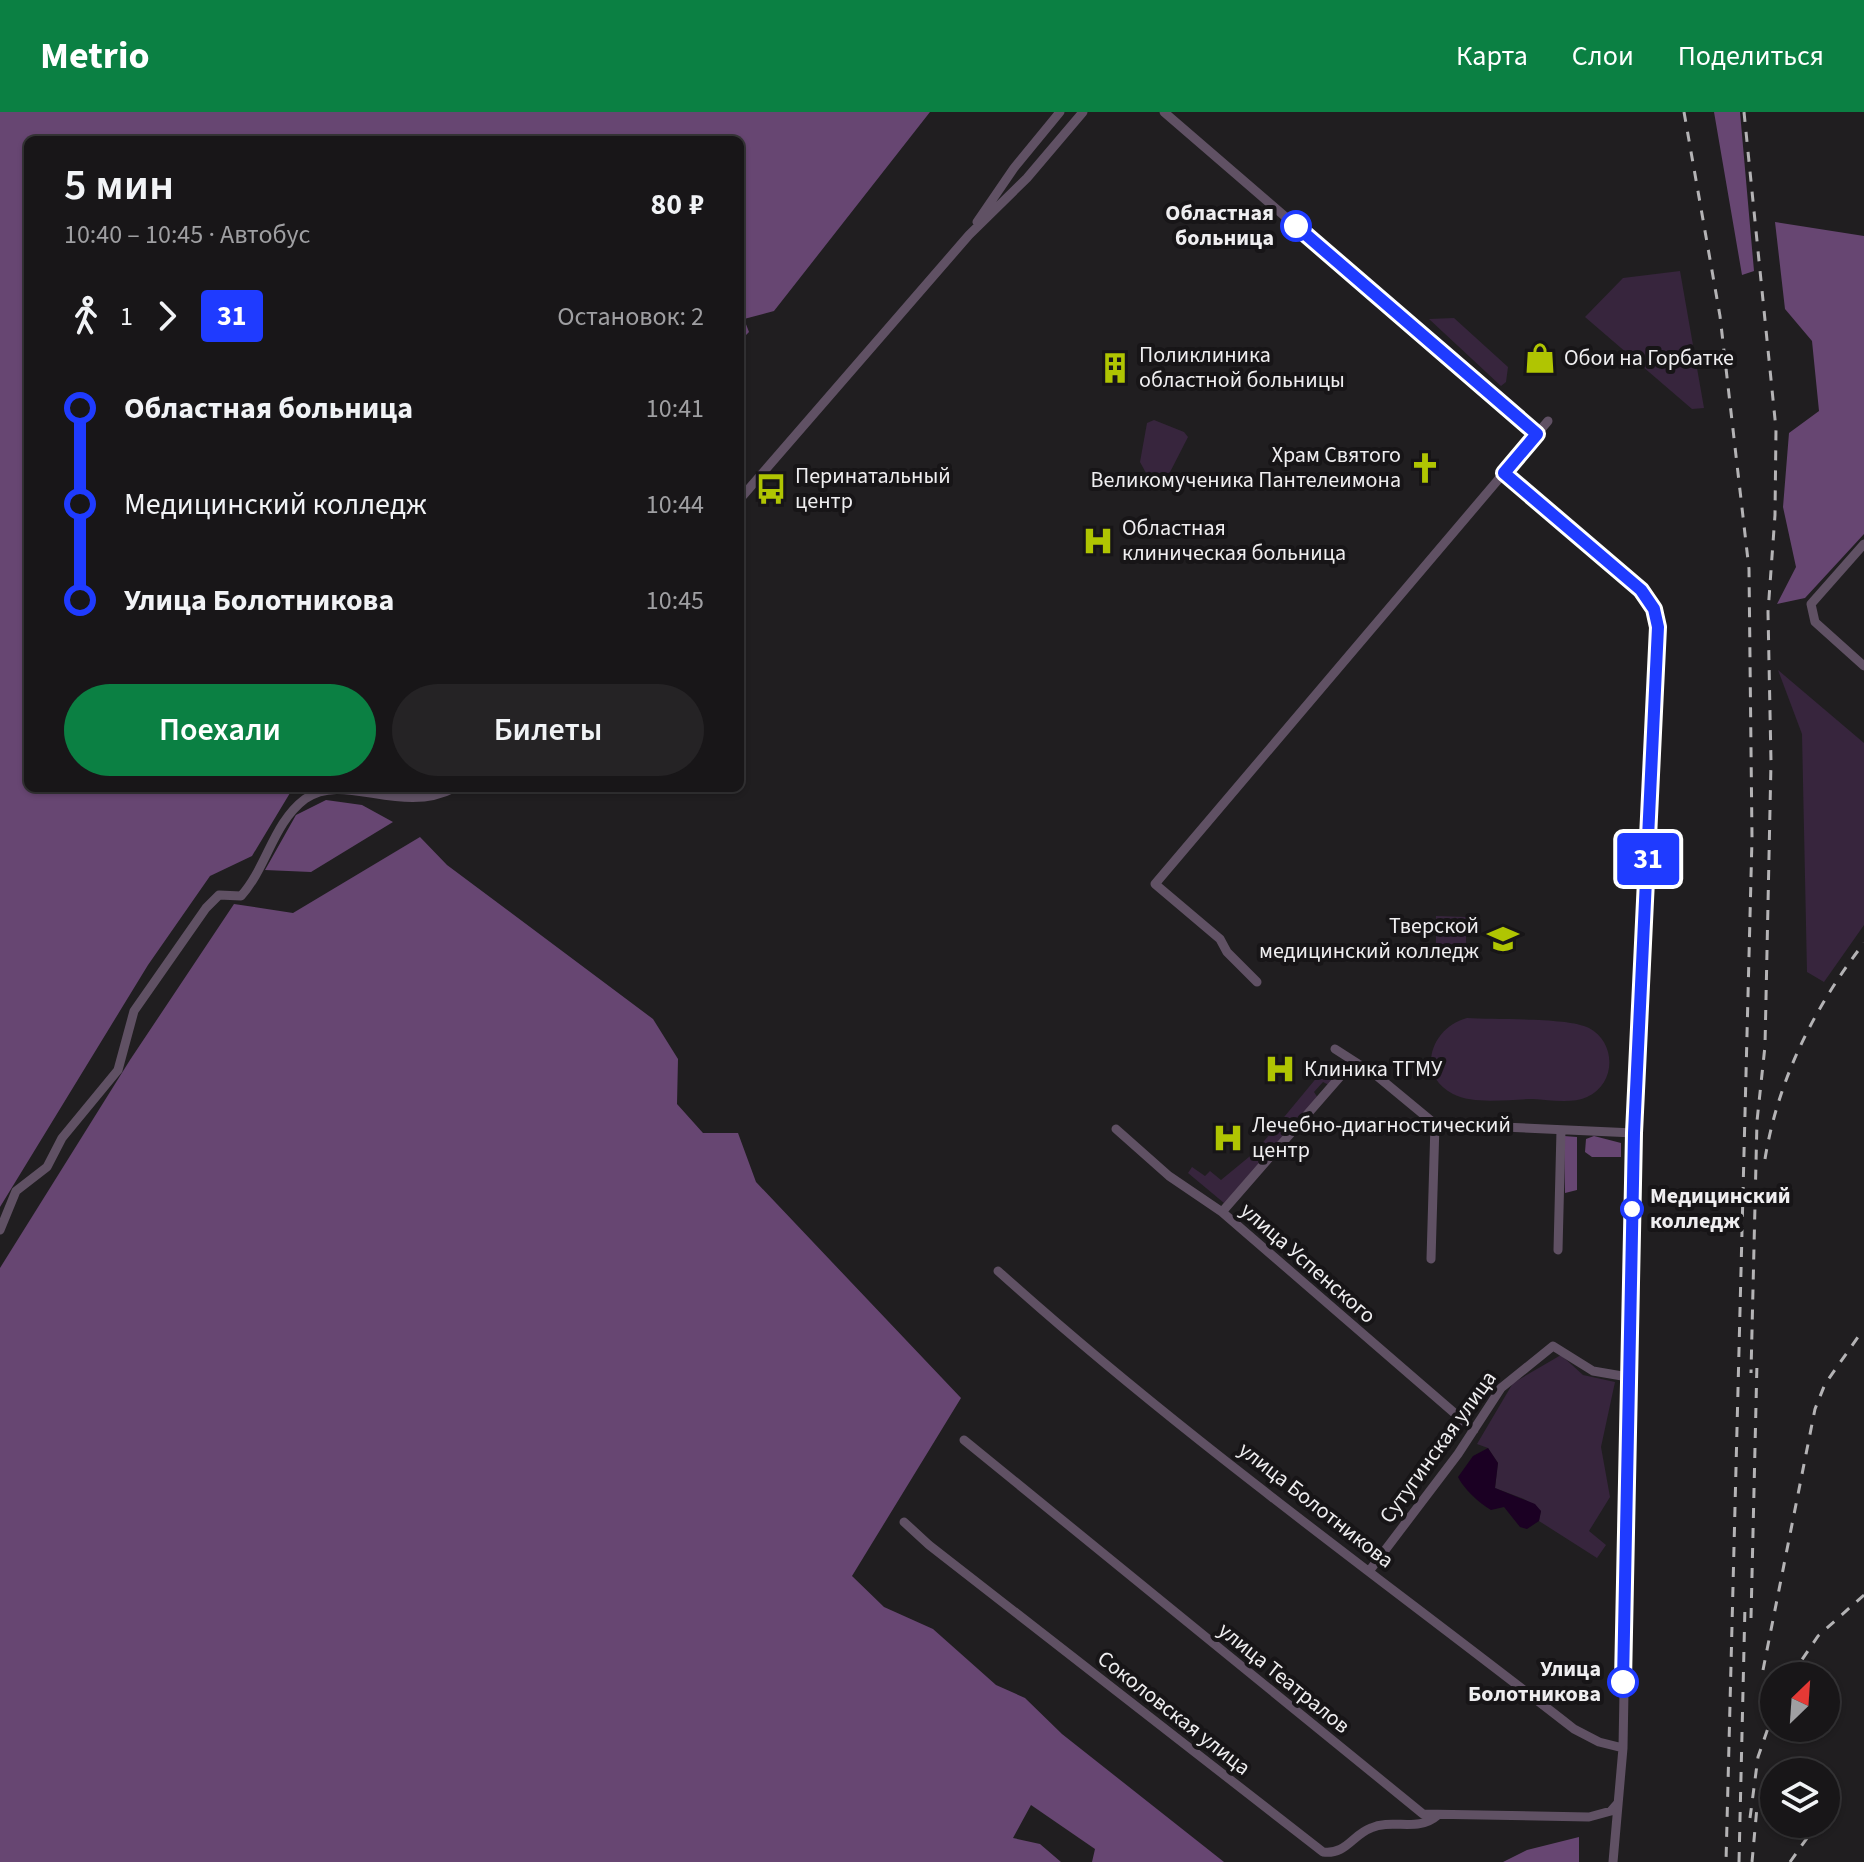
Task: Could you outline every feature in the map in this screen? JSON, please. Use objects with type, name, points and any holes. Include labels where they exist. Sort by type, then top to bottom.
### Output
[{"type":"street","points":[[969,235],[1014,168],[1060,112]]},
{"type":"street","points":[[744,494],[969,235],[1027,178],[1083,112]]},
{"type":"street","points":[[1164,112],[1537,434]]},
{"type":"street","points":[[1257,982],[1227,952],[1220,939],[1155,884],[1548,421]]},
{"type":"street","points":[[1504,473],[1641,590],[1658,622],[1655,756],[1634,1133],[1623,1748],[1621,1801],[1613,1862]]},
{"type":"street","points":[[1864,544],[1811,604],[1815,622],[1864,666]]},
{"type":"street","points":[[0,1230],[16,1191],[47,1167],[62,1138],[118,1070],[134,1011],[206,908],[219,895],[241,896],[256,879],[286,819],[305,799],[320,792]]},
{"type":"street","points":[[365,792],[417,801],[443,792]]},
{"type":"street","points":[[1335,1049],[1352,1063],[1377,1076],[1435,1124],[1634,1133]]},
{"type":"street","points":[[1222,1212],[1352,1063]]},
{"type":"street","points":[[1431,1259],[1435,1124]]},
{"type":"street","name":"улица Успенского","points":[[1116,1129],[1169,1176],[1222,1212],[1474,1430]]},
{"type":"street","points":[[1558,1250],[1561,1130]]},
{"type":"street","name":"улица Болотникова","points":[[998,1271],[1073,1336],[1574,1729],[1599,1742],[1623,1748]]},
{"type":"street","name":"Сутугинская улица","points":[[1370,1570],[1511,1377],[1553,1346],[1593,1371],[1628,1377]]},
{"type":"street","name":"улица Театралов","points":[[964,1440],[1423,1814],[1589,1817],[1611,1811],[1621,1801]]},
{"type":"street","name":"Соколовская улица","points":[[904,1522],[929,1545],[1323,1852],[1343,1849],[1374,1826],[1419,1826],[1439,1814]]},
{"type":"shaded area","points":[[0,112],[930,112],[774,311],[744,319],[744,136],[24,136],[24,792],[291,792],[252,856],[210,876],[148,965],[0,1207]]},
{"type":"shaded area","points":[[1714,112],[1740,112],[1754,271],[1742,275]]},
{"type":"shaded area","points":[[1775,222],[1864,236],[1864,534],[1805,598],[1777,604],[1796,567],[1783,507],[1789,433],[1819,411],[1812,341],[1785,309]]},
{"type":"shaded area","points":[[1680,271],[1704,408],[1692,409],[1585,317],[1623,278]]},
{"type":"shaded area","points":[[1454,318],[1508,367],[1506,382],[1501,386],[1429,319]]},
{"type":"shaded area","points":[[744,319],[749,332],[744,337]]},
{"type":"shaded area","points":[[1154,420],[1184,432],[1188,437],[1167,478],[1146,473],[1140,462],[1147,423]]},
{"type":"shaded area","points":[[1778,670],[1864,743],[1864,925],[1824,982],[1807,972],[1802,734]]},
{"type":"shaded area","points":[[326,800],[362,805],[393,822],[311,872],[265,870],[296,815]]},
{"type":"shaded area","points":[[420,837],[447,865],[653,1019],[678,1059],[677,1104],[703,1133],[738,1133],[756,1182],[961,1398],[852,1576],[884,1607],[933,1629],[996,1685],[1025,1698],[1062,1734],[1224,1862],[1092,1862],[1095,1849],[1031,1805],[1013,1838],[1040,1844],[1061,1862],[0,1862],[0,1268],[130,1060],[234,904],[293,913]]},
{"type":"shaded area","points":[[1436,916],[1466,917],[1466,958],[1436,958]]},
{"type":"shaded area","points":[[1467,1018],[1579,1024],[1589,1028],[1605,1043],[1608,1073],[1597,1091],[1574,1100],[1481,1100],[1453,1094],[1441,1086],[1434,1075],[1432,1052],[1444,1031]]},
{"type":"shaded area","points":[[1336,1062],[1343,1067],[1329,1085],[1323,1082],[1314,1092],[1318,1098],[1224,1203],[1188,1173],[1192,1167],[1205,1176],[1210,1171],[1221,1180],[1255,1152],[1328,1064]]},
{"type":"shaded area","points":[[1564,1136],[1577,1137],[1577,1190],[1565,1193]]},
{"type":"shaded area","points":[[1594,1136],[1621,1143],[1621,1157],[1592,1157],[1585,1152],[1586,1139]]},
{"type":"shaded area","points":[[1561,1355],[1583,1375],[1615,1382],[1601,1447],[1610,1497],[1589,1531],[1606,1545],[1597,1558],[1539,1521],[1541,1511],[1524,1499],[1495,1488],[1498,1463],[1488,1448],[1477,1444],[1513,1383]]},
{"type":"shaded area","points":[[1488,1448],[1498,1463],[1495,1488],[1535,1504],[1541,1511],[1539,1521],[1527,1529],[1520,1527],[1504,1507],[1491,1510],[1481,1503],[1458,1477],[1473,1456]]},
{"type":"shaded area","points":[[1579,1837],[1579,1862],[1503,1862],[1527,1850]]},
{"type":"railway","points":[[1684,112],[1720,316],[1749,569],[1752,838],[1726,1862]]},
{"type":"railway","points":[[1744,112],[1776,429],[1775,515],[1768,612],[1771,762],[1765,1046],[1757,1121],[1751,1373]]},
{"type":"railway","points":[[1765,1159],[1779,1100],[1801,1045],[1830,992],[1864,943]]},
{"type":"railway","points":[[1765,1662],[1815,1409],[1825,1384],[1858,1337]]},
{"type":"railway","points":[[1751,1618],[1757,1362]]},
{"type":"railway","points":[[1800,1662],[1818,1636],[1864,1595]]},
{"type":"railway","points":[[1739,1862],[1745,1605]]},
{"type":"railway","points":[[1750,1818],[1758,1757],[1763,1742]]},
{"type":"railway","points":[[1752,1862],[1757,1807]]},
{"type":"railway","points":[[1790,1862],[1807,1838]]},
{"type":"bus line","name":"31","points":[[1296,226],[1537,434],[1504,473],[1641,590],[1657,617],[1656,742],[1634,1133],[1623,1682]]},
{"type":"place","name":"Областная больница","points":[[1296,226]]},
{"type":"place","name":"Обои на Горбатке","points":[[1540,358]]},
{"type":"place","name":"Поликлиника областной больницы","points":[[1115,368]]},
{"type":"place","name":"Храм Святого Великомученика Пантелеимона","points":[[1425,468]]},
{"type":"place","name":"Перинатальный центр","points":[[771,489]]},
{"type":"place","name":"Областная клиническая больница","points":[[1098,541]]},
{"type":"place","name":"Тверской медицинский колледж","points":[[1503,939]]},
{"type":"place","name":"Клиника ТГМУ","points":[[1280,1069]]},
{"type":"place","name":"Лечебно-диагностический центр","points":[[1228,1138]]},
{"type":"place","name":"Медицинский колледж","points":[[1632,1209]]},
{"type":"place","name":"Улица Болотникова","points":[[1623,1682]]}]
